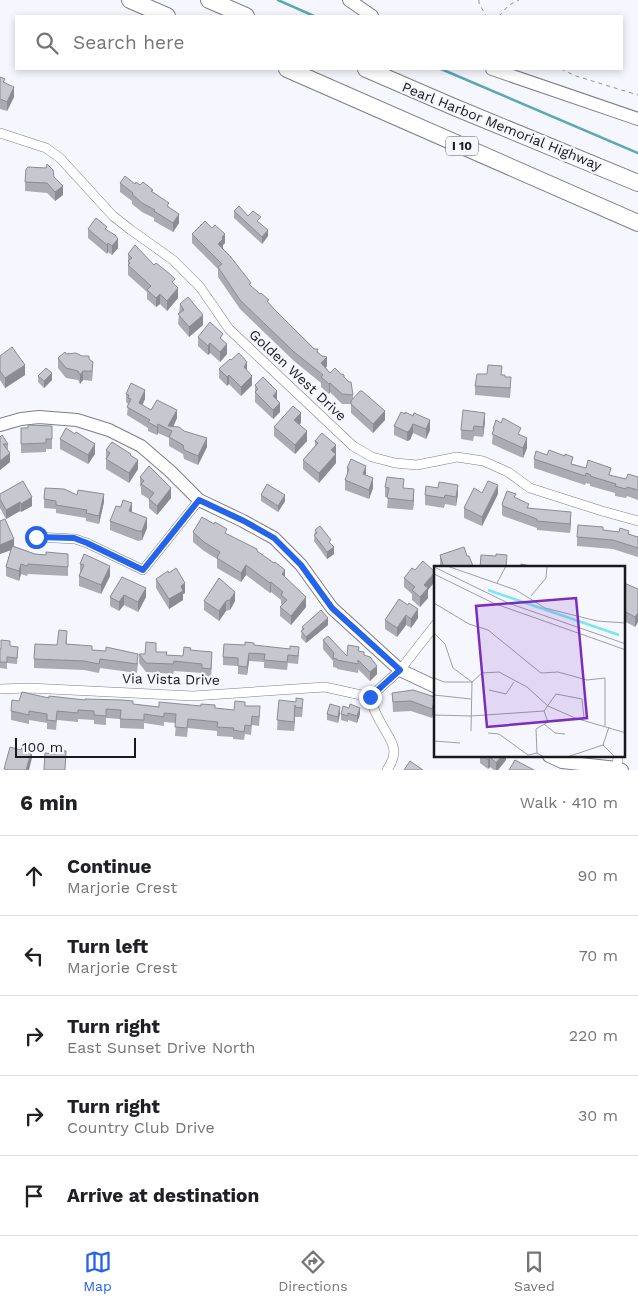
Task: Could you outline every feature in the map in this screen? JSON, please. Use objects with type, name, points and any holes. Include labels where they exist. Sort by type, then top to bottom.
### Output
[{"type":"highway","points":[[130,0],[165,15]]},
{"type":"highway","points":[[209,0],[244,15]]},
{"type":"highway","name":"I 10","points":[[289,70],[638,223]]},
{"type":"highway","name":"Pearl Harbor Memorial Highway","points":[[368,70],[638,183]]},
{"type":"street","points":[[349,0],[371,15]]},
{"type":"street","points":[[495,70],[638,119]]},
{"type":"street","name":"Golden West Drive","points":[[0,133],[46,148],[60,158],[113,216],[174,260],[200,287],[229,329],[353,446],[372,457],[395,463],[417,465],[457,457],[483,461],[508,472],[530,488],[638,521]]},
{"type":"street","points":[[0,425],[21,419],[38,417],[77,420],[109,430],[141,446],[170,470],[199,500],[244,521],[274,538],[301,565],[332,608],[400,670],[434,686]]},
{"type":"street","points":[[36,537],[74,538],[143,570],[199,500]]},
{"type":"street","points":[[387,770],[394,757],[392,740],[373,708],[370,697],[400,670],[434,627]]},
{"type":"street","name":"Via Vista Drive","points":[[0,689],[29,688],[193,696],[325,687],[370,697]]},
{"type":"street","points":[[553,758],[562,762],[619,765]]},
{"type":"path","points":[[479,0],[485,15]]},
{"type":"path","points":[[500,15],[510,5],[520,0]]},
{"type":"path","points":[[563,70],[576,76],[638,95]]},
{"type":"building","points":[[0,77],[5,79],[3,82],[14,87],[7,102],[0,99]]},
{"type":"building","points":[[47,164],[53,170],[54,177],[63,186],[55,192],[47,183],[25,182],[26,169],[28,167],[46,168]]},
{"type":"building","points":[[125,176],[135,184],[136,182],[140,185],[143,182],[153,190],[151,191],[169,203],[167,206],[179,214],[173,223],[142,203],[120,183]]},
{"type":"building","points":[[239,206],[248,216],[253,211],[261,217],[257,221],[268,230],[262,237],[234,211]]},
{"type":"building","points":[[96,218],[107,227],[105,229],[118,239],[112,246],[108,243],[107,245],[88,229]]},
{"type":"building","points":[[205,221],[212,228],[215,225],[225,234],[218,244],[251,283],[249,284],[269,300],[267,301],[274,309],[314,349],[318,349],[317,352],[327,357],[321,363],[330,373],[335,368],[351,382],[353,395],[342,394],[329,384],[321,377],[323,375],[294,352],[240,300],[218,267],[222,264],[192,234]]},
{"type":"building","points":[[135,245],[154,265],[156,263],[175,279],[172,282],[178,288],[167,301],[160,294],[156,298],[147,290],[151,286],[128,265],[130,263],[128,261],[132,258],[128,254]]},
{"type":"building","points":[[188,297],[203,315],[189,327],[178,314],[184,310],[180,304]]},
{"type":"building","points":[[210,322],[223,334],[220,338],[227,344],[220,352],[210,343],[208,346],[198,337]]},
{"type":"building","points":[[12,347],[25,365],[5,378],[0,371],[0,356]]},
{"type":"building","points":[[65,352],[66,354],[76,353],[82,356],[89,356],[89,359],[93,362],[92,371],[83,371],[80,375],[78,371],[66,368],[58,358]]},
{"type":"building","points":[[239,353],[247,362],[244,367],[252,376],[241,387],[229,375],[227,377],[219,369]]},
{"type":"building","points":[[488,365],[502,366],[501,375],[511,377],[510,388],[475,386],[477,374],[487,374]]},
{"type":"building","points":[[46,368],[52,373],[44,381],[38,376]]},
{"type":"building","points":[[263,377],[277,391],[273,396],[280,403],[273,410],[255,392],[258,389],[255,385]]},
{"type":"building","points":[[131,383],[145,390],[139,403],[151,410],[157,400],[177,410],[168,426],[179,427],[184,431],[207,438],[198,456],[184,450],[183,445],[169,437],[172,431],[158,424],[157,427],[148,422],[150,420],[127,407],[131,399],[126,394]]},
{"type":"building","points":[[360,391],[385,411],[373,424],[351,404],[351,401]]},
{"type":"building","points":[[293,406],[301,413],[294,420],[307,431],[295,445],[274,427]]},
{"type":"building","points":[[463,410],[485,413],[483,427],[474,426],[473,431],[461,430]]},
{"type":"building","points":[[401,412],[413,416],[414,413],[430,420],[426,429],[413,424],[407,432],[394,426]]},
{"type":"building","points":[[503,418],[521,428],[518,434],[527,438],[523,448],[492,434],[496,420],[501,423]]},
{"type":"building","points":[[28,425],[52,426],[52,439],[46,439],[46,443],[21,444],[21,428],[28,428]]},
{"type":"building","points":[[66,428],[95,444],[88,455],[60,439]]},
{"type":"building","points":[[322,433],[336,445],[331,450],[336,454],[319,473],[303,460],[318,443],[315,441]]},
{"type":"building","points":[[2,435],[8,444],[3,444],[10,453],[0,461],[0,437]]},
{"type":"building","points":[[112,442],[138,460],[129,473],[106,459],[110,453],[106,450]]},
{"type":"building","points":[[549,450],[573,457],[571,464],[586,468],[588,460],[611,468],[609,475],[626,479],[628,474],[638,477],[638,490],[615,486],[616,484],[586,473],[585,476],[534,459],[536,451],[547,455]]},
{"type":"building","points":[[351,459],[366,466],[363,474],[373,478],[369,490],[345,480]]},
{"type":"building","points":[[149,466],[171,488],[157,506],[149,499],[154,493],[141,484],[144,481],[140,477]]},
{"type":"building","points":[[387,477],[404,479],[403,488],[414,489],[413,501],[387,498],[389,488],[385,487]]},
{"type":"building","points":[[23,481],[32,497],[6,510],[0,499],[0,494]]},
{"type":"building","points":[[488,481],[498,485],[482,517],[464,508],[474,488],[482,493]]},
{"type":"building","points":[[439,482],[458,485],[456,497],[445,495],[444,498],[425,495],[426,486],[438,488]]},
{"type":"building","points":[[267,484],[285,495],[278,506],[261,495]]},
{"type":"building","points":[[45,488],[64,489],[77,495],[78,490],[104,494],[99,516],[86,513],[87,510],[56,505],[56,501],[44,499]]},
{"type":"building","points":[[507,491],[516,494],[514,497],[529,504],[527,508],[571,512],[570,524],[537,521],[537,519],[503,506]]},
{"type":"building","points":[[123,500],[132,503],[129,511],[147,518],[142,531],[110,521],[116,506],[121,507]]},
{"type":"building","points":[[202,517],[227,529],[225,533],[257,549],[257,551],[285,570],[282,574],[306,597],[291,616],[280,607],[287,600],[281,595],[283,592],[246,565],[241,573],[217,558],[220,552],[193,532]]},
{"type":"building","points":[[5,519],[14,539],[0,545],[0,521]]},
{"type":"building","points":[[578,525],[603,527],[603,530],[619,532],[620,528],[629,531],[628,534],[638,537],[638,548],[613,540],[577,537]]},
{"type":"building","points":[[320,526],[334,547],[327,552],[314,535],[317,533],[315,530]]},
{"type":"building","points":[[12,546],[35,554],[46,555],[46,552],[68,554],[68,567],[28,564],[27,566],[21,564],[19,571],[6,567]]},
{"type":"building","points":[[464,547],[473,566],[443,566],[440,555]]},
{"type":"building","points":[[84,554],[110,566],[101,585],[79,576],[84,565],[80,564]]},
{"type":"building","points":[[496,554],[507,555],[506,566],[480,566],[481,555],[496,556]]},
{"type":"building","points":[[423,561],[434,571],[424,585],[428,588],[420,597],[412,590],[415,587],[404,578],[412,568],[415,570]]},
{"type":"building","points":[[176,568],[185,583],[181,586],[183,591],[169,599],[156,579]]},
{"type":"building","points":[[122,577],[146,588],[138,602],[124,595],[119,602],[110,597]]},
{"type":"building","points":[[219,578],[235,592],[219,611],[204,601]]},
{"type":"building","points":[[626,584],[638,589],[638,613],[635,617],[626,612]]},
{"type":"building","points":[[399,599],[418,609],[411,619],[406,615],[397,628],[385,620]]},
{"type":"building","points":[[321,610],[328,618],[306,637],[301,631],[304,629],[302,627]]},
{"type":"building","points":[[59,630],[67,631],[66,644],[92,646],[92,650],[106,651],[106,647],[138,654],[137,664],[100,659],[99,664],[84,661],[34,659],[35,644],[57,645]]},
{"type":"building","points":[[328,636],[347,656],[348,645],[359,647],[358,651],[364,652],[364,655],[370,657],[377,666],[370,672],[358,660],[358,664],[333,658],[334,653],[323,640]]},
{"type":"building","points":[[1,640],[10,641],[10,646],[18,647],[17,658],[7,657],[7,662],[0,662]]},
{"type":"building","points":[[146,642],[156,643],[156,652],[167,652],[166,655],[183,656],[184,647],[191,648],[190,650],[212,652],[211,669],[202,668],[202,664],[174,661],[173,664],[146,663],[139,654],[145,654]]},
{"type":"building","points":[[245,642],[254,643],[254,645],[290,649],[290,646],[299,647],[298,656],[288,655],[287,662],[264,660],[265,654],[249,653],[247,667],[238,666],[238,658],[223,657],[224,644],[245,645]]},
{"type":"building","points":[[413,690],[434,697],[432,709],[411,701],[393,702],[392,693]]},
{"type":"building","points":[[22,692],[49,698],[49,696],[85,700],[133,701],[133,704],[159,707],[159,702],[201,706],[201,704],[215,705],[215,708],[234,710],[235,701],[245,702],[245,706],[260,706],[259,717],[252,716],[251,726],[245,725],[244,732],[233,730],[234,728],[217,727],[218,722],[188,719],[187,728],[175,727],[176,714],[164,713],[164,717],[144,714],[144,720],[120,719],[121,710],[106,709],[106,716],[94,715],[94,711],[78,710],[78,713],[57,711],[56,721],[47,720],[47,714],[29,711],[29,715],[11,711],[12,700],[19,701]]},
{"type":"building","points":[[296,698],[303,699],[302,708],[295,707],[295,705],[294,722],[277,720],[279,700],[296,702]]},
{"type":"building","points":[[330,704],[340,707],[338,717],[327,714]]},
{"type":"building","points":[[350,704],[360,708],[357,716],[348,713],[348,716],[341,714],[343,706],[349,708]]},
{"type":"building","points":[[10,747],[21,750],[22,747],[32,749],[26,770],[4,769]]},
{"type":"building","points":[[56,750],[66,751],[65,770],[44,770],[45,753],[56,754]]},
{"type":"building","points":[[491,758],[500,758],[496,763]]},
{"type":"building","points":[[515,760],[534,770],[509,770]]},
{"type":"building","points":[[410,761],[423,770],[404,770]]},
{"type":"waterway","points":[[278,0],[312,15]]},
{"type":"waterway","points":[[443,70],[638,153]]},
{"type":"route","points":[[36,537],[74,538],[143,570],[199,500],[244,521],[274,538],[301,565],[332,608],[400,670],[370,697]]}]
